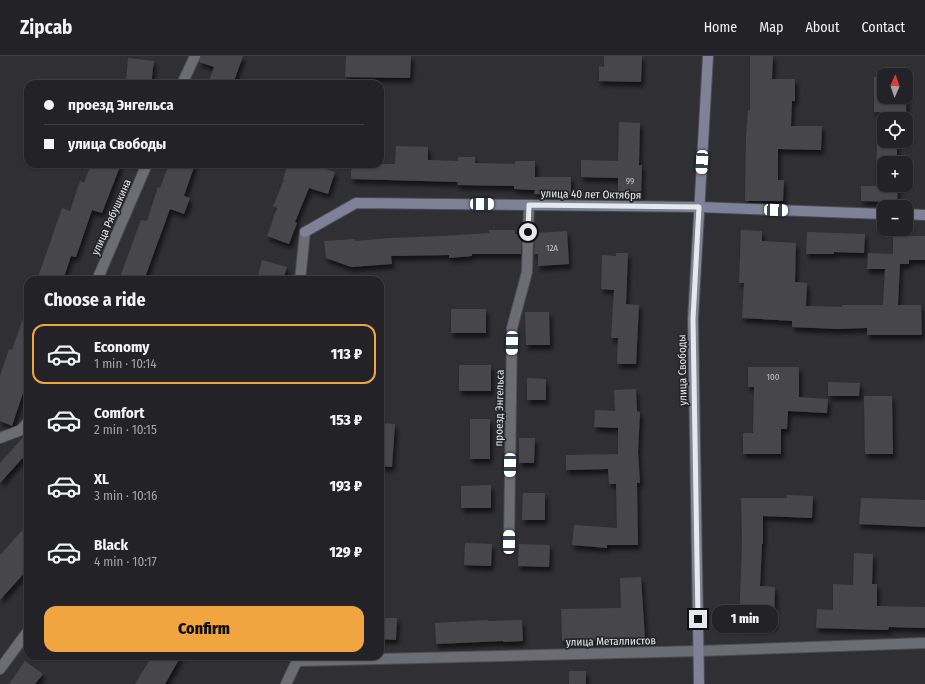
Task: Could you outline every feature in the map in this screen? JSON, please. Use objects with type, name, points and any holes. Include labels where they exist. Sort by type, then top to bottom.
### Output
[{"type":"street","points":[[184,80],[195,56]]},
{"type":"street","name":"улица Свободы","points":[[699,684],[693,319],[708,56]]},
{"type":"street","name":"улица Рябушкина","points":[[98,276],[145,168]]},
{"type":"street","name":"улица 40 лет Октября","points":[[300,276],[305,232],[356,203],[699,207],[877,214]]},
{"type":"street","name":"проезд Энгельса","points":[[509,542],[512,328],[527,272],[529,205]]},
{"type":"street","points":[[913,214],[925,215]]},
{"type":"street","points":[[0,438],[21,430],[24,427]]},
{"type":"street","points":[[0,668],[24,636]]},
{"type":"street","name":"улица Металлистов","points":[[384,656],[699,651],[925,643]]},
{"type":"street","points":[[286,684],[296,660]]},
{"type":"building","points":[[201,56],[243,56],[234,80],[209,80],[214,67],[199,62]]},
{"type":"building","points":[[346,56],[411,56],[410,78],[345,77]]},
{"type":"building","points":[[604,56],[642,56],[641,82],[599,81],[599,66],[604,67]]},
{"type":"building","points":[[750,56],[773,56],[772,79],[795,79],[795,101],[792,101],[791,126],[822,126],[821,150],[778,149],[778,180],[784,180],[783,201],[745,201],[746,136],[748,110],[750,110]]},
{"type":"building","points":[[128,58],[154,61],[152,80],[126,80]]},
{"type":"building","points":[[874,77],[877,77],[877,104],[906,104],[906,112],[874,112]]},
{"type":"building","points":[[619,122],[640,123],[639,165],[642,165],[641,196],[618,196],[618,178],[581,177],[581,160],[618,161]]},
{"type":"building","points":[[877,141],[877,148],[897,148],[897,156],[877,156],[877,192],[898,192],[897,200],[861,201],[861,186],[876,186]]},
{"type":"building","points":[[396,146],[428,147],[428,160],[458,161],[458,157],[475,157],[475,163],[515,164],[515,161],[535,161],[535,177],[571,177],[571,195],[534,194],[535,190],[514,189],[514,186],[457,185],[458,182],[351,179],[351,168],[384,168],[384,164],[395,164]]},
{"type":"building","points":[[90,168],[119,168],[102,213],[92,210],[76,257],[71,256],[64,276],[38,276],[62,208],[70,211],[80,181],[84,183]]},
{"type":"building","points":[[168,168],[194,168],[184,196],[190,198],[184,214],[170,209],[145,276],[120,276],[141,220],[147,221],[158,187],[160,188]]},
{"type":"building","points":[[287,168],[323,168],[335,172],[328,194],[309,188],[295,222],[297,223],[289,244],[267,236],[277,208],[273,206],[284,180]]},
{"type":"building","points":[[489,230],[515,230],[515,234],[522,234],[521,254],[472,254],[472,256],[449,258],[449,255],[391,256],[392,264],[351,267],[326,258],[324,241],[355,239],[355,241],[489,233]]},
{"type":"building","points":[[741,230],[762,231],[762,241],[796,243],[795,282],[807,283],[806,306],[842,307],[842,305],[883,305],[885,269],[867,269],[868,253],[893,254],[893,236],[925,236],[925,260],[909,260],[909,264],[900,264],[898,305],[921,305],[922,335],[867,335],[867,328],[837,329],[792,327],[792,321],[742,318],[744,283],[739,283]]},
{"type":"building","points":[[567,231],[569,264],[538,266],[538,254],[534,254],[535,233]]},
{"type":"building","points":[[807,232],[865,234],[864,253],[834,252],[834,254],[806,254]]},
{"type":"building","points":[[616,253],[628,253],[626,304],[639,305],[636,364],[617,364],[618,338],[611,338],[614,290],[601,289],[602,255],[616,256]]},
{"type":"building","points":[[262,260],[287,267],[284,276],[258,276]]},
{"type":"building","points":[[451,309],[486,309],[486,333],[451,333]]},
{"type":"building","points":[[525,312],[549,312],[550,345],[526,345]]},
{"type":"building","points":[[24,316],[24,390],[12,426],[0,421],[0,376],[9,349],[12,350]]},
{"type":"building","points":[[459,365],[491,365],[491,391],[459,391]]},
{"type":"building","points":[[748,367],[799,367],[799,397],[828,399],[827,413],[788,411],[787,429],[781,429],[781,454],[743,454],[743,433],[753,433],[754,387],[748,387]]},
{"type":"building","points":[[527,378],[546,379],[546,400],[527,400]]},
{"type":"building","points":[[828,382],[860,383],[859,396],[828,396]]},
{"type":"building","points":[[636,389],[637,411],[640,412],[638,452],[640,483],[637,483],[638,545],[607,545],[607,548],[572,545],[574,525],[617,528],[616,484],[609,484],[608,469],[566,470],[566,455],[618,454],[618,428],[594,427],[595,410],[615,411],[614,390]]},
{"type":"building","points":[[864,396],[892,396],[893,454],[865,454]]},
{"type":"building","points":[[470,419],[490,419],[490,459],[470,459]]},
{"type":"building","points":[[384,423],[395,424],[392,467],[384,466]]},
{"type":"building","points":[[24,436],[24,456],[0,483],[0,463]]},
{"type":"building","points":[[519,438],[535,438],[534,463],[519,463]]},
{"type":"building","points":[[491,485],[491,508],[461,508],[461,486]]},
{"type":"building","points":[[523,493],[545,493],[545,520],[522,520]]},
{"type":"building","points":[[787,495],[813,496],[812,518],[763,516],[760,586],[775,587],[774,626],[739,626],[742,544],[741,498],[787,498]]},
{"type":"building","points":[[861,498],[925,500],[925,527],[859,524]]},
{"type":"building","points":[[24,528],[24,573],[0,600],[0,555]]},
{"type":"building","points":[[465,543],[492,544],[491,566],[464,565]]},
{"type":"building","points":[[519,544],[550,545],[549,567],[518,566]]},
{"type":"building","points":[[854,553],[873,554],[872,584],[877,584],[877,606],[925,607],[925,628],[889,627],[888,630],[816,628],[817,609],[833,610],[833,584],[853,585]]},
{"type":"building","points":[[641,577],[645,639],[562,641],[561,609],[621,608],[620,578]]},
{"type":"building","points":[[384,618],[397,618],[396,640],[384,639]]},
{"type":"building","points":[[522,620],[523,641],[436,644],[435,623]]},
{"type":"building","points":[[150,660],[179,660],[165,684],[135,684]]},
{"type":"building","points":[[25,661],[43,674],[35,684],[9,684]]},
{"type":"building","points":[[569,671],[586,671],[586,684],[569,684]]},
{"type":"route","points":[[528,232],[529,205],[699,207],[693,319],[698,619]]}]
